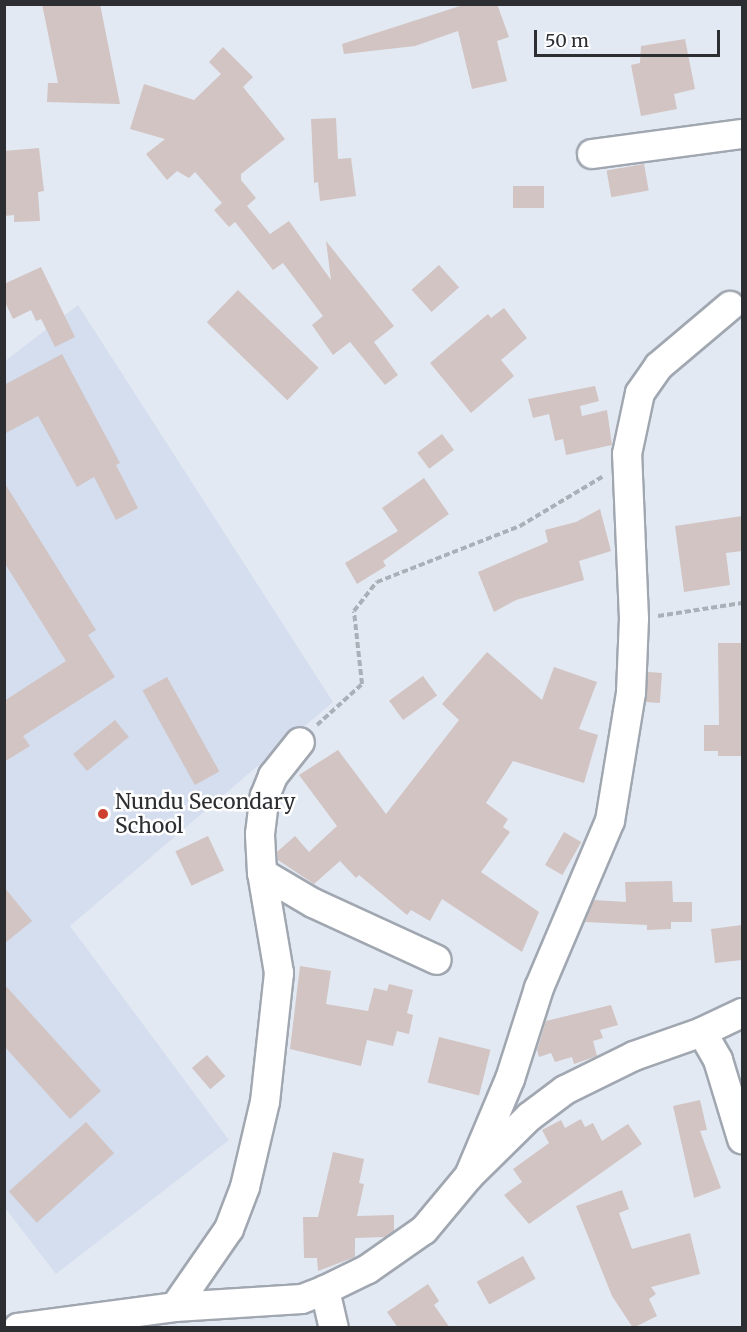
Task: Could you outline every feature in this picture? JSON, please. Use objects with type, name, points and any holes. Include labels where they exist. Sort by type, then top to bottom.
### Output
[{"type":"street","points":[[592,154],[742,134]]},
{"type":"street","points":[[468,1176],[510,1079],[539,988],[610,821],[631,693],[633,620],[627,454],[640,393],[647,380],[675,350],[730,306]]},
{"type":"street","points":[[175,1307],[229,1229],[245,1187],[265,1102],[279,973],[262,873],[260,834],[265,796],[273,776],[300,742]]},
{"type":"street","points":[[262,873],[314,903],[436,960]]},
{"type":"street","points":[[18,1328],[175,1307],[215,1317],[302,1299],[325,1290],[368,1269],[424,1230],[468,1176],[529,1117],[565,1090],[634,1056],[702,1032],[742,1013]]},
{"type":"street","points":[[702,1032],[718,1060],[742,1139]]},
{"type":"street","points":[[325,1290],[334,1328]]},
{"type":"path","points":[[300,742],[362,684],[354,611],[377,582],[544,514],[603,477],[627,454]]},
{"type":"path","points":[[633,620],[742,603]]},
{"type":"shaded area","name":"Nundu Secondary School","points":[[78,305],[333,702],[70,926],[229,1140],[56,1274],[5,1208],[5,361]]},
{"type":"building","points":[[42,4],[100,4],[120,104],[47,102],[48,83],[58,83]]},
{"type":"building","points":[[466,4],[497,4],[509,37],[497,41],[507,81],[472,89],[458,31],[415,46],[344,54],[342,44]]},
{"type":"building","points":[[685,39],[695,89],[674,94],[677,109],[641,116],[631,65],[640,63],[641,46]]},
{"type":"building","points":[[223,47],[253,77],[243,87],[285,139],[241,174],[241,180],[256,198],[247,206],[270,234],[289,221],[331,280],[326,241],[394,326],[374,342],[398,375],[385,385],[350,342],[333,355],[312,325],[323,316],[283,263],[273,270],[235,222],[229,227],[214,210],[222,203],[195,172],[189,178],[177,171],[167,180],[146,154],[165,139],[130,129],[144,84],[194,100],[221,74],[209,62]]},
{"type":"building","points":[[336,118],[338,159],[351,158],[356,196],[320,201],[318,182],[314,183],[311,119]]},
{"type":"building","points":[[39,148],[44,191],[38,192],[40,221],[14,222],[14,215],[4,216],[4,151]]},
{"type":"building","points":[[644,164],[649,191],[611,197],[607,171]]},
{"type":"building","points":[[513,186],[544,186],[544,208],[513,208]]},
{"type":"building","points":[[439,265],[459,287],[432,312],[412,290]]},
{"type":"building","points":[[41,267],[75,337],[55,347],[41,319],[36,321],[31,310],[13,319],[4,300],[4,284]]},
{"type":"building","points":[[238,290],[319,368],[287,400],[207,322]]},
{"type":"building","points":[[504,308],[527,338],[501,360],[514,376],[471,413],[430,363],[488,314],[491,318]]},
{"type":"building","points":[[62,354],[120,463],[116,465],[138,508],[116,520],[94,477],[77,487],[38,416],[4,434],[4,385]]},
{"type":"building","points":[[595,386],[599,401],[580,406],[582,416],[607,410],[612,445],[566,455],[563,439],[555,441],[549,414],[533,418],[528,399]]},
{"type":"building","points":[[442,434],[454,450],[429,469],[417,453]]},
{"type":"building","points":[[424,478],[449,514],[383,561],[386,566],[357,584],[345,563],[398,531],[382,508]]},
{"type":"building","points":[[4,482],[96,630],[88,635],[115,677],[23,736],[30,746],[4,762],[4,701],[66,661],[4,562]]},
{"type":"building","points":[[600,509],[611,551],[579,561],[584,580],[516,600],[494,612],[478,572],[548,542],[545,530],[576,522]]},
{"type":"building","points":[[742,516],[742,551],[726,553],[730,585],[684,592],[675,526]]},
{"type":"building","points":[[718,643],[742,643],[742,756],[718,756],[718,751],[704,751],[704,725],[719,725]]},
{"type":"building","points":[[487,652],[542,700],[554,667],[597,682],[579,729],[598,735],[584,783],[513,761],[486,803],[508,819],[503,827],[510,832],[481,872],[539,912],[522,952],[442,899],[430,921],[411,910],[407,915],[359,875],[356,878],[340,861],[314,884],[278,860],[277,852],[295,836],[309,852],[337,826],[299,775],[338,750],[386,814],[459,720],[442,704]]},
{"type":"building","points":[[648,672],[662,673],[660,703],[646,702]]},
{"type":"building","points":[[423,676],[437,695],[403,720],[389,701]]},
{"type":"building","points":[[167,677],[219,771],[195,785],[143,691]]},
{"type":"building","points":[[115,720],[129,737],[87,771],[73,754]]},
{"type":"building","points":[[564,832],[581,842],[562,875],[545,865]]},
{"type":"building","points":[[208,836],[224,870],[191,886],[175,851]]},
{"type":"building","points":[[672,881],[673,902],[692,902],[692,922],[671,922],[671,929],[647,930],[647,925],[585,922],[594,900],[626,902],[625,882]]},
{"type":"building","points":[[4,887],[32,921],[4,944]]},
{"type":"building","points":[[742,925],[742,960],[715,963],[711,929]]},
{"type":"building","points":[[300,966],[331,971],[326,1004],[368,1011],[374,988],[387,991],[389,984],[413,990],[407,1013],[413,1015],[409,1034],[397,1031],[393,1046],[367,1040],[361,1066],[290,1049]]},
{"type":"building","points":[[4,984],[101,1091],[70,1119],[4,1046]]},
{"type":"building","points":[[611,1005],[618,1025],[600,1030],[603,1038],[593,1041],[597,1056],[574,1064],[572,1057],[555,1062],[551,1053],[539,1057],[537,1050],[546,1021]]},
{"type":"building","points":[[439,1037],[490,1050],[479,1095],[428,1083]]},
{"type":"building","points":[[207,1055],[225,1076],[210,1089],[192,1068]]},
{"type":"building","points":[[700,1100],[707,1130],[700,1131],[721,1188],[694,1198],[673,1106]]},
{"type":"building","points":[[581,1119],[585,1127],[593,1123],[602,1141],[628,1124],[642,1144],[529,1224],[504,1195],[522,1182],[513,1169],[549,1143],[542,1130],[561,1120],[565,1128]]},
{"type":"building","points":[[86,1122],[114,1153],[37,1223],[9,1192]]},
{"type":"building","points":[[333,1152],[364,1159],[359,1183],[364,1184],[357,1216],[394,1215],[394,1231],[385,1237],[355,1238],[355,1257],[318,1271],[317,1258],[304,1258],[303,1217],[318,1217]]},
{"type":"building","points":[[622,1190],[629,1209],[619,1213],[632,1249],[690,1233],[700,1274],[651,1287],[656,1294],[649,1299],[657,1316],[633,1328],[612,1296],[576,1206]]},
{"type":"building","points":[[523,1256],[536,1279],[489,1304],[477,1282]]},
{"type":"building","points":[[428,1284],[439,1301],[434,1305],[450,1328],[398,1328],[387,1312]]},
{"type":"place","name":"Nundu Secondary School","points":[[103,814]]}]
